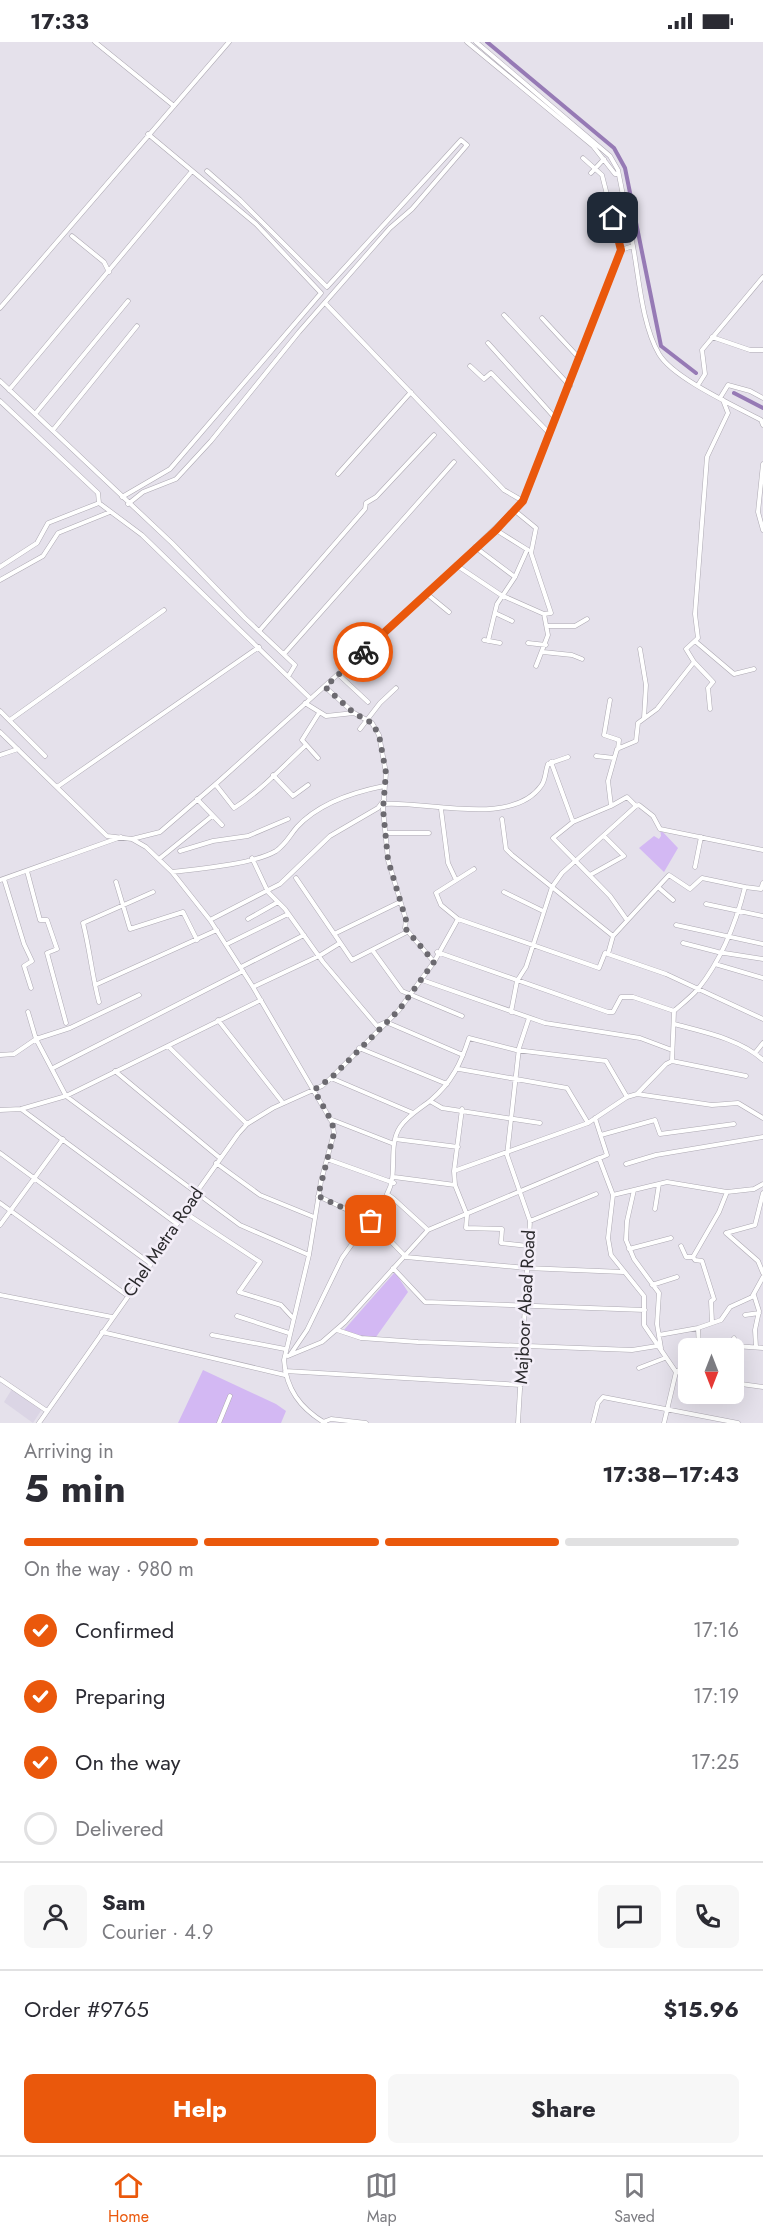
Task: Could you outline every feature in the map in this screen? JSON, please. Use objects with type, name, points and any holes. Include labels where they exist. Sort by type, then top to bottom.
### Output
[{"type":"street","points":[[95,42],[174,106]]},
{"type":"street","points":[[0,308],[229,42]]},
{"type":"street","points":[[467,42],[593,146],[615,174],[618,174]]},
{"type":"street","points":[[476,42],[610,156],[618,174],[645,314],[659,355],[698,386],[760,420],[763,425]]},
{"type":"street","points":[[122,496],[170,469],[321,292],[256,224],[148,135]]},
{"type":"street","points":[[128,504],[143,492],[176,479],[211,441],[299,332],[326,304],[355,268],[412,209],[466,145],[461,140],[327,286],[240,200],[207,171]]},
{"type":"street","points":[[132,839],[160,832],[216,784],[427,594],[475,547],[496,530],[523,501],[570,386],[621,250],[602,175],[593,171],[583,158]]},
{"type":"street","points":[[593,171],[604,159]]},
{"type":"street","points":[[9,390],[192,171]]},
{"type":"street","points":[[72,236],[104,262],[109,272]]},
{"type":"street","points":[[621,250],[633,246]]},
{"type":"street","points":[[698,386],[705,374],[702,350],[763,277]]},
{"type":"street","points":[[35,414],[128,301]]},
{"type":"street","points":[[326,304],[504,490],[523,501]]},
{"type":"street","points":[[504,315],[570,386]]},
{"type":"street","points":[[542,318],[579,359]]},
{"type":"street","points":[[52,430],[137,326]]},
{"type":"street","points":[[712,338],[750,350],[763,350]]},
{"type":"street","points":[[488,343],[556,419]]},
{"type":"street","points":[[470,366],[484,379],[491,373],[550,434]]},
{"type":"street","points":[[0,381],[172,543],[244,618],[260,630],[295,664],[289,675]]},
{"type":"street","points":[[721,399],[728,385],[750,391],[763,398]]},
{"type":"street","points":[[338,474],[411,392]]},
{"type":"street","points":[[711,709],[708,688],[713,682],[694,662],[686,649],[698,638],[696,614],[707,457],[728,413],[721,399]]},
{"type":"street","points":[[0,401],[98,494],[99,502],[142,535],[312,697]]},
{"type":"street","points":[[260,630],[364,509],[366,502],[376,497],[434,435]]},
{"type":"street","points":[[284,654],[454,462]]},
{"type":"street","points":[[763,464],[759,512],[763,530]]},
{"type":"street","points":[[0,567],[37,543],[48,524],[99,502]]},
{"type":"street","points":[[501,643],[486,640],[501,595],[515,577],[529,551],[536,528],[514,510]]},
{"type":"street","points":[[0,580],[43,556],[58,532],[111,512]]},
{"type":"street","points":[[456,565],[501,595],[543,614],[551,613],[529,551],[496,530]]},
{"type":"street","points":[[475,547],[515,577]]},
{"type":"street","points":[[427,594],[449,612]]},
{"type":"street","points":[[10,720],[164,610]]},
{"type":"street","points":[[495,613],[512,621]]},
{"type":"street","points":[[536,666],[546,645],[547,626],[543,614]]},
{"type":"street","points":[[547,626],[575,626],[587,619]]},
{"type":"street","points":[[695,641],[734,674],[754,669]]},
{"type":"street","points":[[528,643],[546,645]]},
{"type":"street","points":[[57,787],[259,647]]},
{"type":"street","points":[[640,649],[646,686],[644,719]]},
{"type":"street","points":[[543,651],[572,655],[582,659]]},
{"type":"street","points":[[617,749],[636,741],[639,723],[657,709],[694,662]]},
{"type":"street","points":[[338,674],[368,702]]},
{"type":"street","points":[[325,687],[354,713],[367,719],[379,735],[386,773],[383,809],[388,860],[407,932],[434,962]]},
{"type":"street","points":[[360,729],[396,688]]},
{"type":"street","points":[[610,700],[604,735],[619,740],[608,781],[611,806]]},
{"type":"street","points":[[305,703],[326,716],[354,713]]},
{"type":"street","points":[[0,711],[45,756]]},
{"type":"street","points":[[318,758],[302,740],[319,713]]},
{"type":"street","points":[[0,732],[107,836],[132,839],[172,872],[210,920],[242,969],[330,1119],[334,1133],[318,1196],[309,1255],[285,1349],[285,1373],[298,1401],[324,1423],[336,1419],[366,1423]]},
{"type":"street","points":[[216,784],[234,808],[269,783],[273,775],[305,746]]},
{"type":"street","points":[[0,755],[18,749]]},
{"type":"street","points":[[596,756],[614,758]]},
{"type":"street","points":[[210,920],[280,884],[330,836],[378,808],[385,801],[441,809],[473,809],[522,804],[541,787],[548,764],[568,757]]},
{"type":"street","points":[[551,762],[573,822]]},
{"type":"street","points":[[273,775],[292,796],[308,785]]},
{"type":"street","points":[[172,872],[217,866],[274,852],[292,836],[296,828],[334,802],[384,785]]},
{"type":"street","points":[[627,920],[590,875],[553,838],[573,822],[627,797],[636,806],[639,805],[653,816],[660,828],[763,850]]},
{"type":"street","points":[[197,799],[222,825]]},
{"type":"street","points":[[511,1012],[517,981],[526,967],[552,887],[562,873],[636,806]]},
{"type":"street","points":[[441,809],[448,862],[456,880]]},
{"type":"street","points":[[159,859],[212,816]]},
{"type":"street","points":[[180,851],[213,841],[248,836],[288,819]]},
{"type":"street","points":[[502,819],[506,849],[613,936]]},
{"type":"street","points":[[386,833],[429,833]]},
{"type":"street","points":[[31,988],[24,966],[32,961],[2,880],[122,836]]},
{"type":"street","points":[[590,875],[624,856],[604,836]]},
{"type":"street","points":[[695,867],[701,837]]},
{"type":"street","points":[[252,858],[268,892],[377,1026],[386,1022],[464,1055]]},
{"type":"street","points":[[474,869],[435,893],[441,905],[458,919],[599,968],[605,953],[638,963],[763,1019]]},
{"type":"street","points":[[27,871],[40,921],[47,920],[57,949],[47,953],[66,1023]]},
{"type":"street","points":[[608,954],[613,936],[669,875],[690,889],[702,878],[762,889],[763,884]]},
{"type":"street","points":[[296,878],[352,960],[407,932]]},
{"type":"street","points":[[116,882],[130,929],[183,912],[197,940]]},
{"type":"street","points":[[672,1061],[674,1011],[697,990],[715,964],[729,936],[745,887]]},
{"type":"street","points":[[658,888],[673,900]]},
{"type":"street","points":[[99,1002],[94,985],[93,962],[83,923],[153,892]]},
{"type":"street","points":[[504,892],[543,911]]},
{"type":"street","points":[[248,919],[278,902]]},
{"type":"street","points":[[334,934],[400,902]]},
{"type":"street","points":[[706,903],[763,916]]},
{"type":"street","points":[[226,944],[288,914]]},
{"type":"street","name":"Chel Metra Road","points":[[39,1423],[151,1264],[216,1163],[247,1124],[283,1103],[314,1090],[331,1078],[422,981],[458,919]]},
{"type":"street","points":[[676,926],[763,944]]},
{"type":"street","points":[[94,985],[217,930]]},
{"type":"street","points":[[53,1068],[304,935]]},
{"type":"street","points":[[253,987],[320,956],[340,943]]},
{"type":"street","points":[[683,943],[763,958]]},
{"type":"street","points":[[373,951],[402,991],[462,1016]]},
{"type":"street","points":[[438,952],[608,1012],[613,1012],[621,997],[633,997],[674,1011]]},
{"type":"street","points":[[715,964],[763,978]]},
{"type":"street","points":[[422,981],[529,1018],[618,1037],[640,1038],[672,1050]]},
{"type":"street","points":[[0,1055],[14,1054],[36,1039],[70,1028],[139,995]]},
{"type":"street","points":[[0,1110],[21,1109],[66,1096],[261,1000]]},
{"type":"street","points":[[28,1012],[36,1039],[66,1096],[240,1225],[309,1255]]},
{"type":"street","name":"Majboor Abad Road","points":[[518,1423],[530,1221],[508,1154],[519,1048],[529,1018]]},
{"type":"street","points":[[218,1020],[283,1103]]},
{"type":"street","points":[[674,1024],[705,1032],[755,1053],[763,1060]]},
{"type":"street","points":[[428,1230],[387,1194],[394,1183],[394,1141],[399,1128],[412,1113],[430,1101],[459,1069],[469,1038],[606,1061],[627,1097]]},
{"type":"street","points":[[755,1053],[763,1043]]},
{"type":"street","points":[[168,1046],[247,1124]]},
{"type":"street","points":[[359,1048],[447,1084]]},
{"type":"street","points":[[637,1094],[666,1064],[672,1061],[746,1076]]},
{"type":"street","points":[[459,1069],[567,1088],[588,1123]]},
{"type":"street","points":[[114,1071],[220,1158]]},
{"type":"street","points":[[331,1078],[412,1113]]},
{"type":"street","points":[[454,1171],[508,1154],[588,1123],[627,1097],[637,1094],[712,1105],[738,1103],[763,1119]]},
{"type":"street","points":[[430,1101],[442,1108],[462,1109],[540,1123]]},
{"type":"street","points":[[21,1109],[177,1224]]},
{"type":"street","points":[[462,1109],[454,1171],[455,1185],[467,1215],[466,1228],[502,1229],[501,1243],[528,1246]]},
{"type":"street","points":[[284,1357],[322,1342],[337,1330],[393,1268],[406,1257],[428,1230],[607,1155],[595,1118]]},
{"type":"street","points":[[330,1119],[394,1141],[458,1147]]},
{"type":"street","points":[[601,1135],[655,1120],[660,1134],[734,1124]]},
{"type":"street","points":[[626,1164],[656,1155],[763,1137]]},
{"type":"street","points":[[0,1225],[63,1139]]},
{"type":"street","points":[[0,1153],[151,1264]]},
{"type":"street","points":[[599,1158],[613,1195],[608,1238],[611,1255],[644,1296],[644,1324],[676,1372],[664,1423]]},
{"type":"street","points":[[327,1159],[394,1183]]},
{"type":"street","points":[[216,1163],[260,1195],[314,1217]]},
{"type":"street","points":[[394,1177],[455,1185]]},
{"type":"street","points":[[613,1195],[675,1182],[707,1191],[727,1192],[754,1189],[763,1184]]},
{"type":"street","points":[[655,1209],[659,1184]]},
{"type":"street","points":[[634,1189],[626,1231],[629,1249],[659,1297],[657,1324],[662,1352]]},
{"type":"street","points":[[693,1257],[719,1212],[727,1192]]},
{"type":"street","points":[[659,1335],[698,1328],[721,1320],[730,1307],[752,1297],[763,1278],[758,1261],[726,1233],[755,1225],[763,1192]]},
{"type":"street","points":[[530,1221],[596,1194]]},
{"type":"street","points":[[318,1196],[371,1221],[406,1257],[526,1268],[623,1272]]},
{"type":"street","points":[[290,1355],[308,1330],[342,1258],[367,1223],[382,1215],[394,1199]]},
{"type":"street","points":[[0,1203],[128,1296]]},
{"type":"street","points":[[184,1212],[260,1262],[239,1292],[281,1305],[292,1317]]},
{"type":"street","points":[[629,1249],[671,1238]]},
{"type":"street","points":[[681,1246],[686,1257],[702,1261],[712,1294],[712,1322]]},
{"type":"street","points":[[393,1268],[425,1302],[645,1310]]},
{"type":"street","points":[[652,1285],[677,1277]]},
{"type":"street","points":[[755,1291],[754,1298],[759,1313],[754,1330],[756,1347]]},
{"type":"street","points":[[0,1295],[112,1317]]},
{"type":"street","points":[[745,1315],[759,1313]]},
{"type":"street","points":[[237,1316],[289,1333]]},
{"type":"street","points":[[698,1328],[698,1338]]},
{"type":"street","points":[[337,1330],[362,1338],[632,1350],[658,1346]]},
{"type":"street","points":[[102,1332],[285,1373],[521,1385]]},
{"type":"street","points":[[212,1335],[285,1349]]},
{"type":"street","points":[[744,1347],[763,1348]]},
{"type":"street","points":[[639,1368],[665,1358]]},
{"type":"street","points":[[0,1379],[47,1411]]},
{"type":"street","points":[[744,1384],[763,1386]]},
{"type":"street","points":[[219,1423],[231,1396]]},
{"type":"street","points":[[593,1423],[597,1403],[603,1397],[738,1423]]},
{"type":"shaded area","points":[[660,829],[678,848],[664,872],[639,848],[654,836],[659,839]]},
{"type":"shaded area","points":[[395,1272],[408,1292],[376,1337],[362,1337],[343,1331]]},
{"type":"shaded area","points":[[203,1370],[276,1404],[286,1411],[281,1423],[178,1423]]},
{"type":"shaded area","points":[[12,1389],[42,1409],[33,1423],[4,1402]]},
{"type":"waterway","points":[[487,42],[614,148],[625,168],[661,346],[696,373]]},
{"type":"waterway","points":[[734,393],[763,408]]},
{"type":"way so far","points":[[363,652],[325,687],[354,713],[372,723],[379,735],[386,773],[383,809],[388,860],[406,920],[405,928],[434,962],[399,1010],[331,1078],[314,1090],[332,1122],[334,1133],[318,1196],[371,1221]]},
{"type":"route","points":[[363,652],[496,530],[523,501],[621,250],[613,218]]}]
